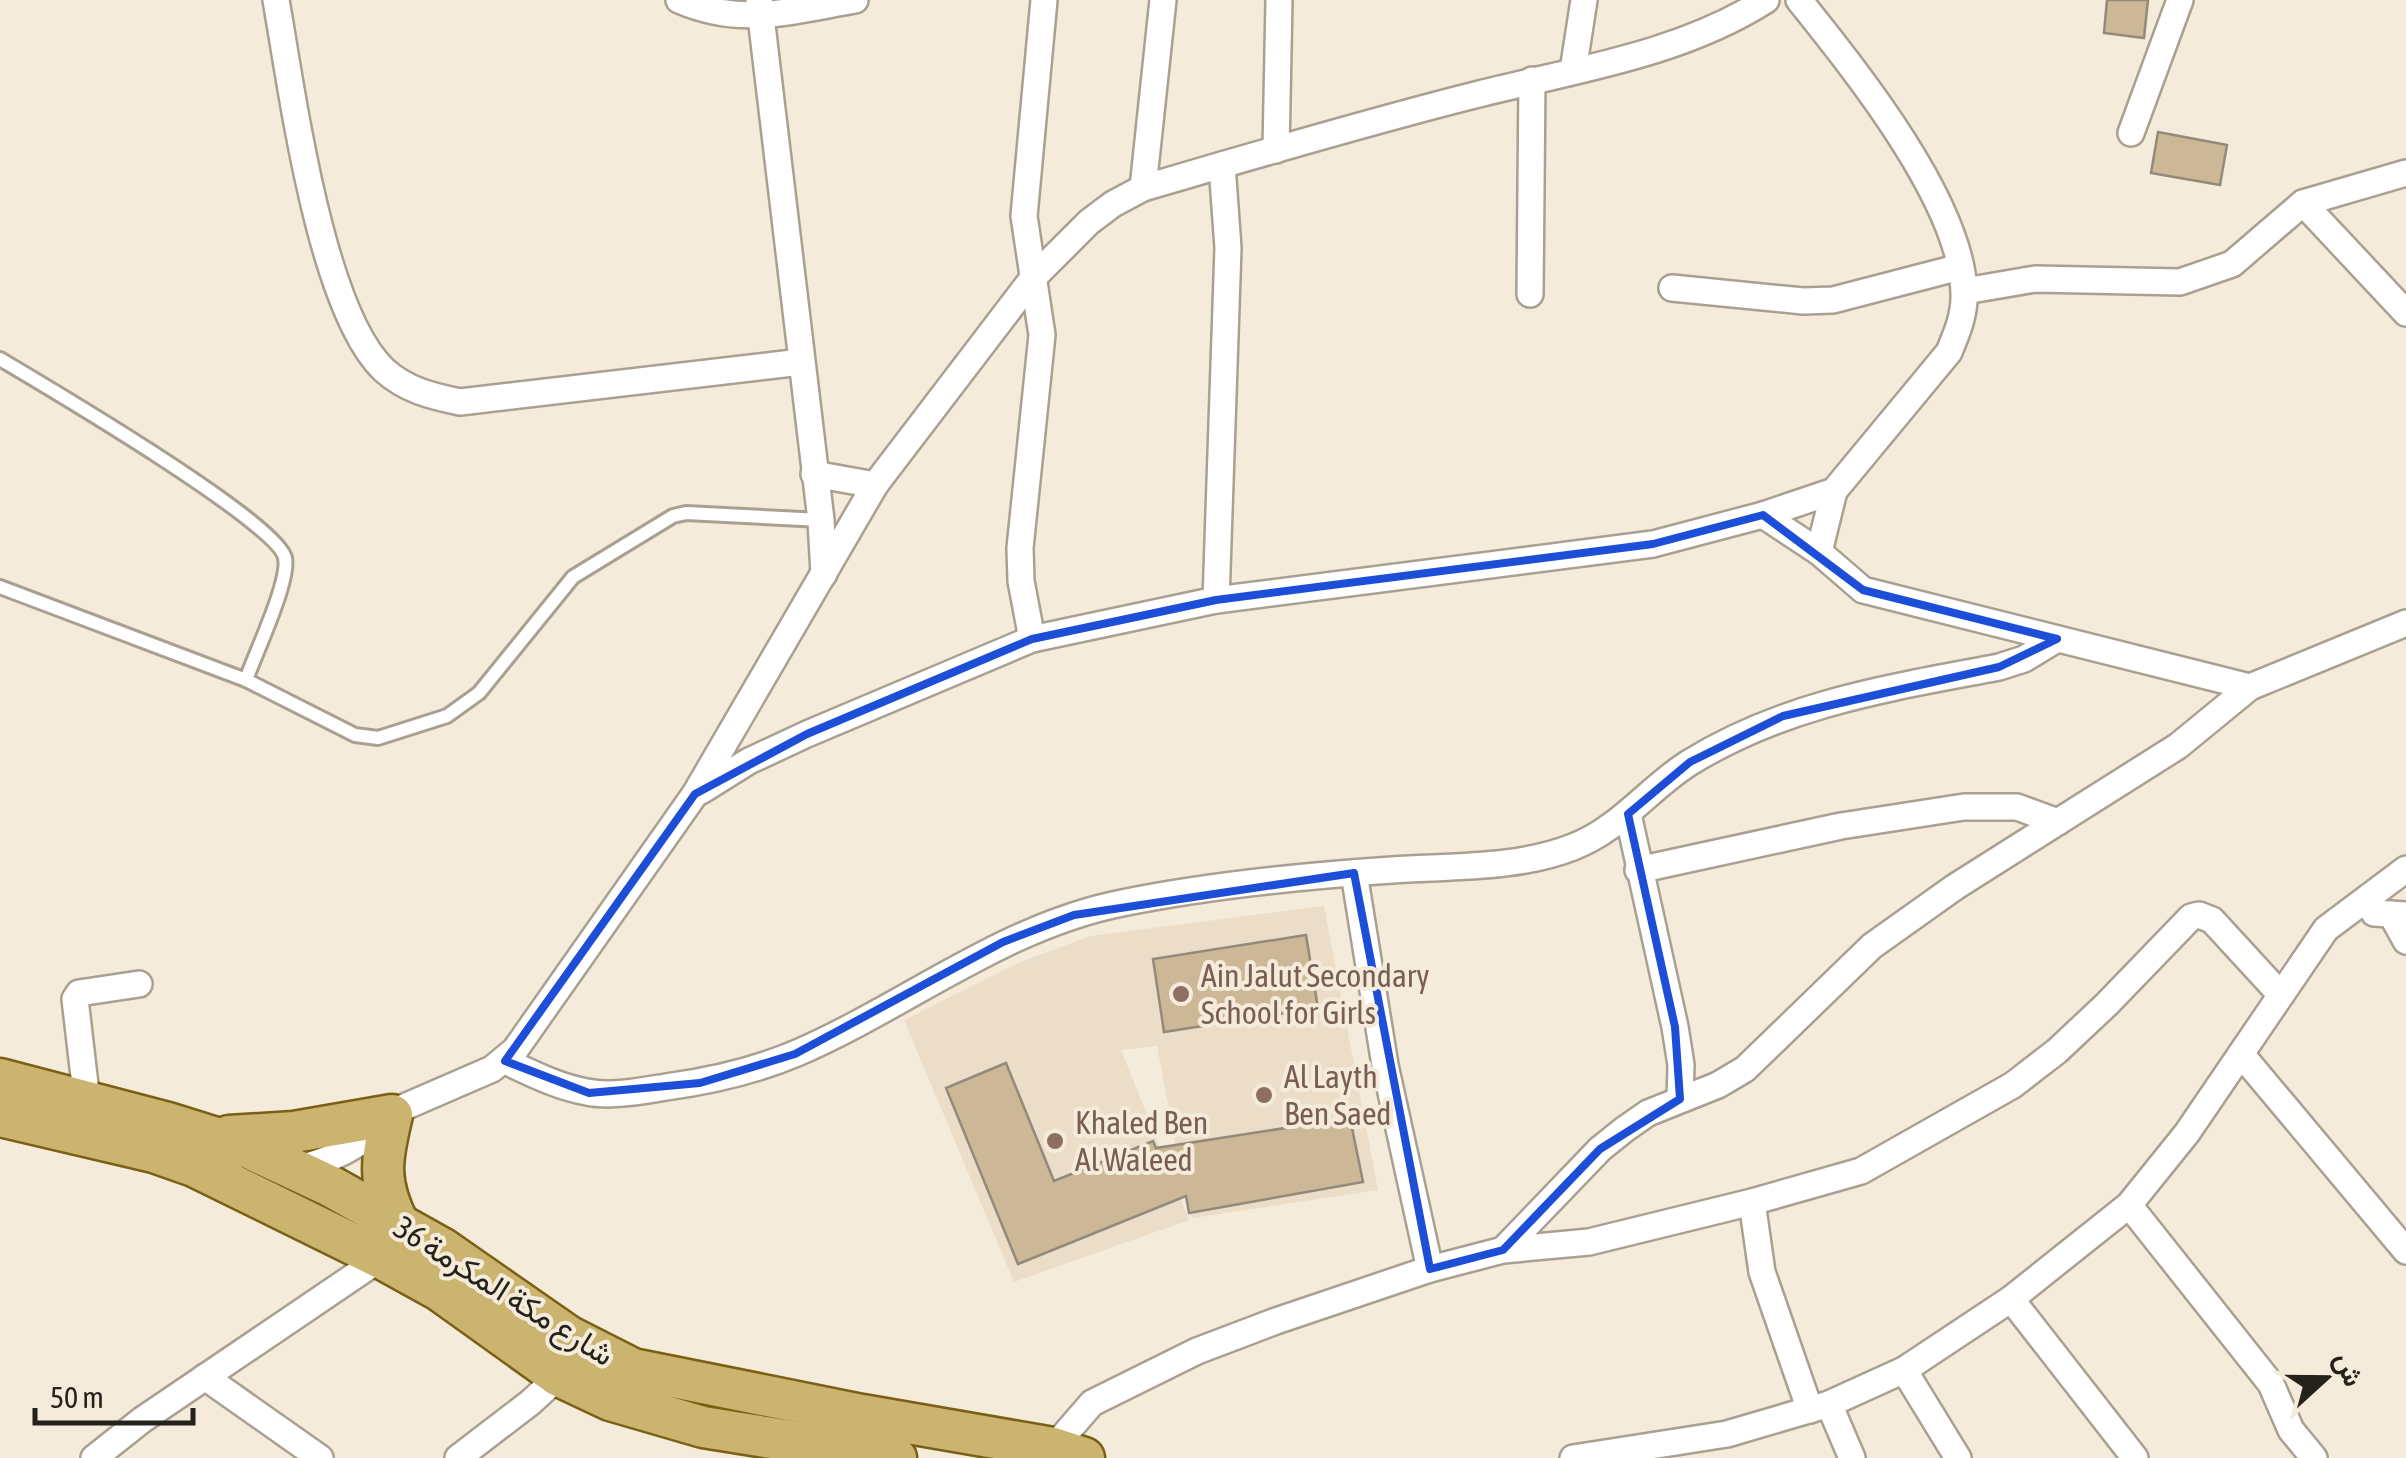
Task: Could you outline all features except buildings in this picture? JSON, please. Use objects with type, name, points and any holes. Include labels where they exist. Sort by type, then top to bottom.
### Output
[{"type":"main road","name":"شارع مكة المكرمة 36","points":[[0,1079],[215,1136],[293,1169],[390,1242],[439,1290],[558,1376],[610,1400],[703,1427],[896,1458]]},
{"type":"main road","points":[[215,1136],[294,1132],[392,1115],[381,1158],[390,1242]]},
{"type":"main road","name":"شارع مكة المكرمة 36","points":[[0,1116],[154,1152],[194,1166],[306,1221],[390,1242],[443,1249],[568,1336],[633,1369],[1069,1453]]},
{"type":"main road","points":[[154,1152],[181,1145],[259,1172],[293,1169],[295,1202],[306,1221]]},
{"type":"street","points":[[276,0],[310,188],[327,250],[359,340],[383,369],[406,387],[460,402],[800,362]]},
{"type":"street","points":[[679,0],[706,12],[855,0]]},
{"type":"street","points":[[1032,639],[1021,581],[1020,548],[1042,335],[1024,216],[1044,0]]},
{"type":"street","points":[[1143,188],[1163,0]]},
{"type":"street","points":[[1276,150],[1279,0]]},
{"type":"street","points":[[1573,71],[1584,0]]},
{"type":"street","points":[[293,1169],[309,1153],[347,1130],[392,1115],[505,1060],[696,794],[875,485],[1033,278],[1088,222],[1143,188],[1532,80],[1659,49],[1746,13],[1766,0]]},
{"type":"street","points":[[1799,0],[1857,72],[1917,164],[1942,216],[1962,279],[1960,326],[1949,352],[1834,491],[1819,552]]},
{"type":"street","points":[[2131,133],[2180,0]]},
{"type":"street","points":[[760,8],[821,520],[824,574]]},
{"type":"street","points":[[1530,294],[1532,80]]},
{"type":"street","points":[[1216,600],[1228,248],[1222,165]]},
{"type":"street","points":[[1672,288],[1803,301],[1833,300],[1962,279],[2180,282],[2232,264],[2303,204],[2406,173]]},
{"type":"street","points":[[2303,204],[2406,313]]},
{"type":"street","points":[[814,474],[875,485]]},
{"type":"street","points":[[696,794],[749,761],[807,734],[1032,639],[1216,600],[1653,544],[1834,491]]},
{"type":"street","points":[[1763,514],[1819,552],[1863,590],[2250,687]]},
{"type":"street","points":[[1503,1250],[1600,1149],[1648,1113],[1718,1085],[1745,1068],[1872,946],[1954,886],[2178,746],[2250,687],[2406,624]]},
{"type":"street","points":[[505,1060],[547,1080],[589,1093],[700,1083],[796,1054],[1003,942],[1074,915],[1123,902],[1294,877],[1520,861],[1574,847],[1628,814],[1690,762],[1783,716],[1834,700],[1999,667],[2024,659],[2057,639]]},
{"type":"street","points":[[1638,870],[1841,826],[1964,808],[2017,807],[2058,822]]},
{"type":"street","points":[[1628,814],[1675,1027],[1681,1064],[1680,1099]]},
{"type":"street","points":[[1573,1458],[1731,1446],[1904,1370],[2012,1299],[2129,1206],[2188,1133],[2326,929],[2406,869]]},
{"type":"street","points":[[1354,873],[1385,1065],[1430,1270]]},
{"type":"street","points":[[2301,964],[2390,914],[2406,889]]},
{"type":"street","points":[[2390,914],[2406,940]]},
{"type":"street","points":[[1069,1453],[1092,1403],[1197,1351],[1276,1321],[1503,1250],[1589,1242],[1862,1170],[1908,1148],[2014,1085],[2082,1028],[2191,917],[2199,915],[2212,920],[2281,994]]},
{"type":"street","points":[[87,1102],[75,999],[79,993],[139,984]]},
{"type":"street","points":[[2242,1054],[2406,1251]]},
{"type":"street","points":[[1752,1202],[1762,1272],[1820,1407],[1852,1458]]},
{"type":"street","points":[[2129,1206],[2271,1384],[2291,1430],[2314,1458]]},
{"type":"street","points":[[94,1458],[390,1242]]},
{"type":"street","points":[[2012,1299],[2135,1458]]},
{"type":"street","points":[[1904,1370],[1958,1458]]},
{"type":"street","points":[[458,1458],[558,1376]]},
{"type":"street","points":[[205,1377],[320,1458]]},
{"type":"lane","points":[[0,359],[238,511],[279,544],[286,556],[285,574],[246,680]]},
{"type":"lane","points":[[0,587],[246,680],[355,736],[378,738],[446,716],[479,692],[558,591],[585,567],[628,546],[673,516],[686,513],[821,520]]},
{"type":"highlighted area","points":[[1763,515],[1863,590],[2057,639],[1999,667],[1783,716],[1690,762],[1628,814],[1675,1027],[1680,1099],[1600,1149],[1503,1250],[1430,1269],[1354,873],[1074,915],[1003,942],[795,1054],[700,1083],[589,1093],[505,1061],[695,794],[807,734],[1032,639],[1216,600],[1653,544]]},
{"type":"shaded area","points":[[1324,906],[1378,1190],[1193,1218],[1157,1046],[1121,1050],[1189,1220],[1014,1282],[904,1020],[1016,964],[1090,936]]},
{"type":"place","name":"Ain Jalut Secondary School for Girls","points":[[1181,994]]},
{"type":"place","name":"Al Layth Ben Saed","points":[[1264,1095]]},
{"type":"place","name":"Khaled Ben Al Waleed","points":[[1055,1141]]}]
